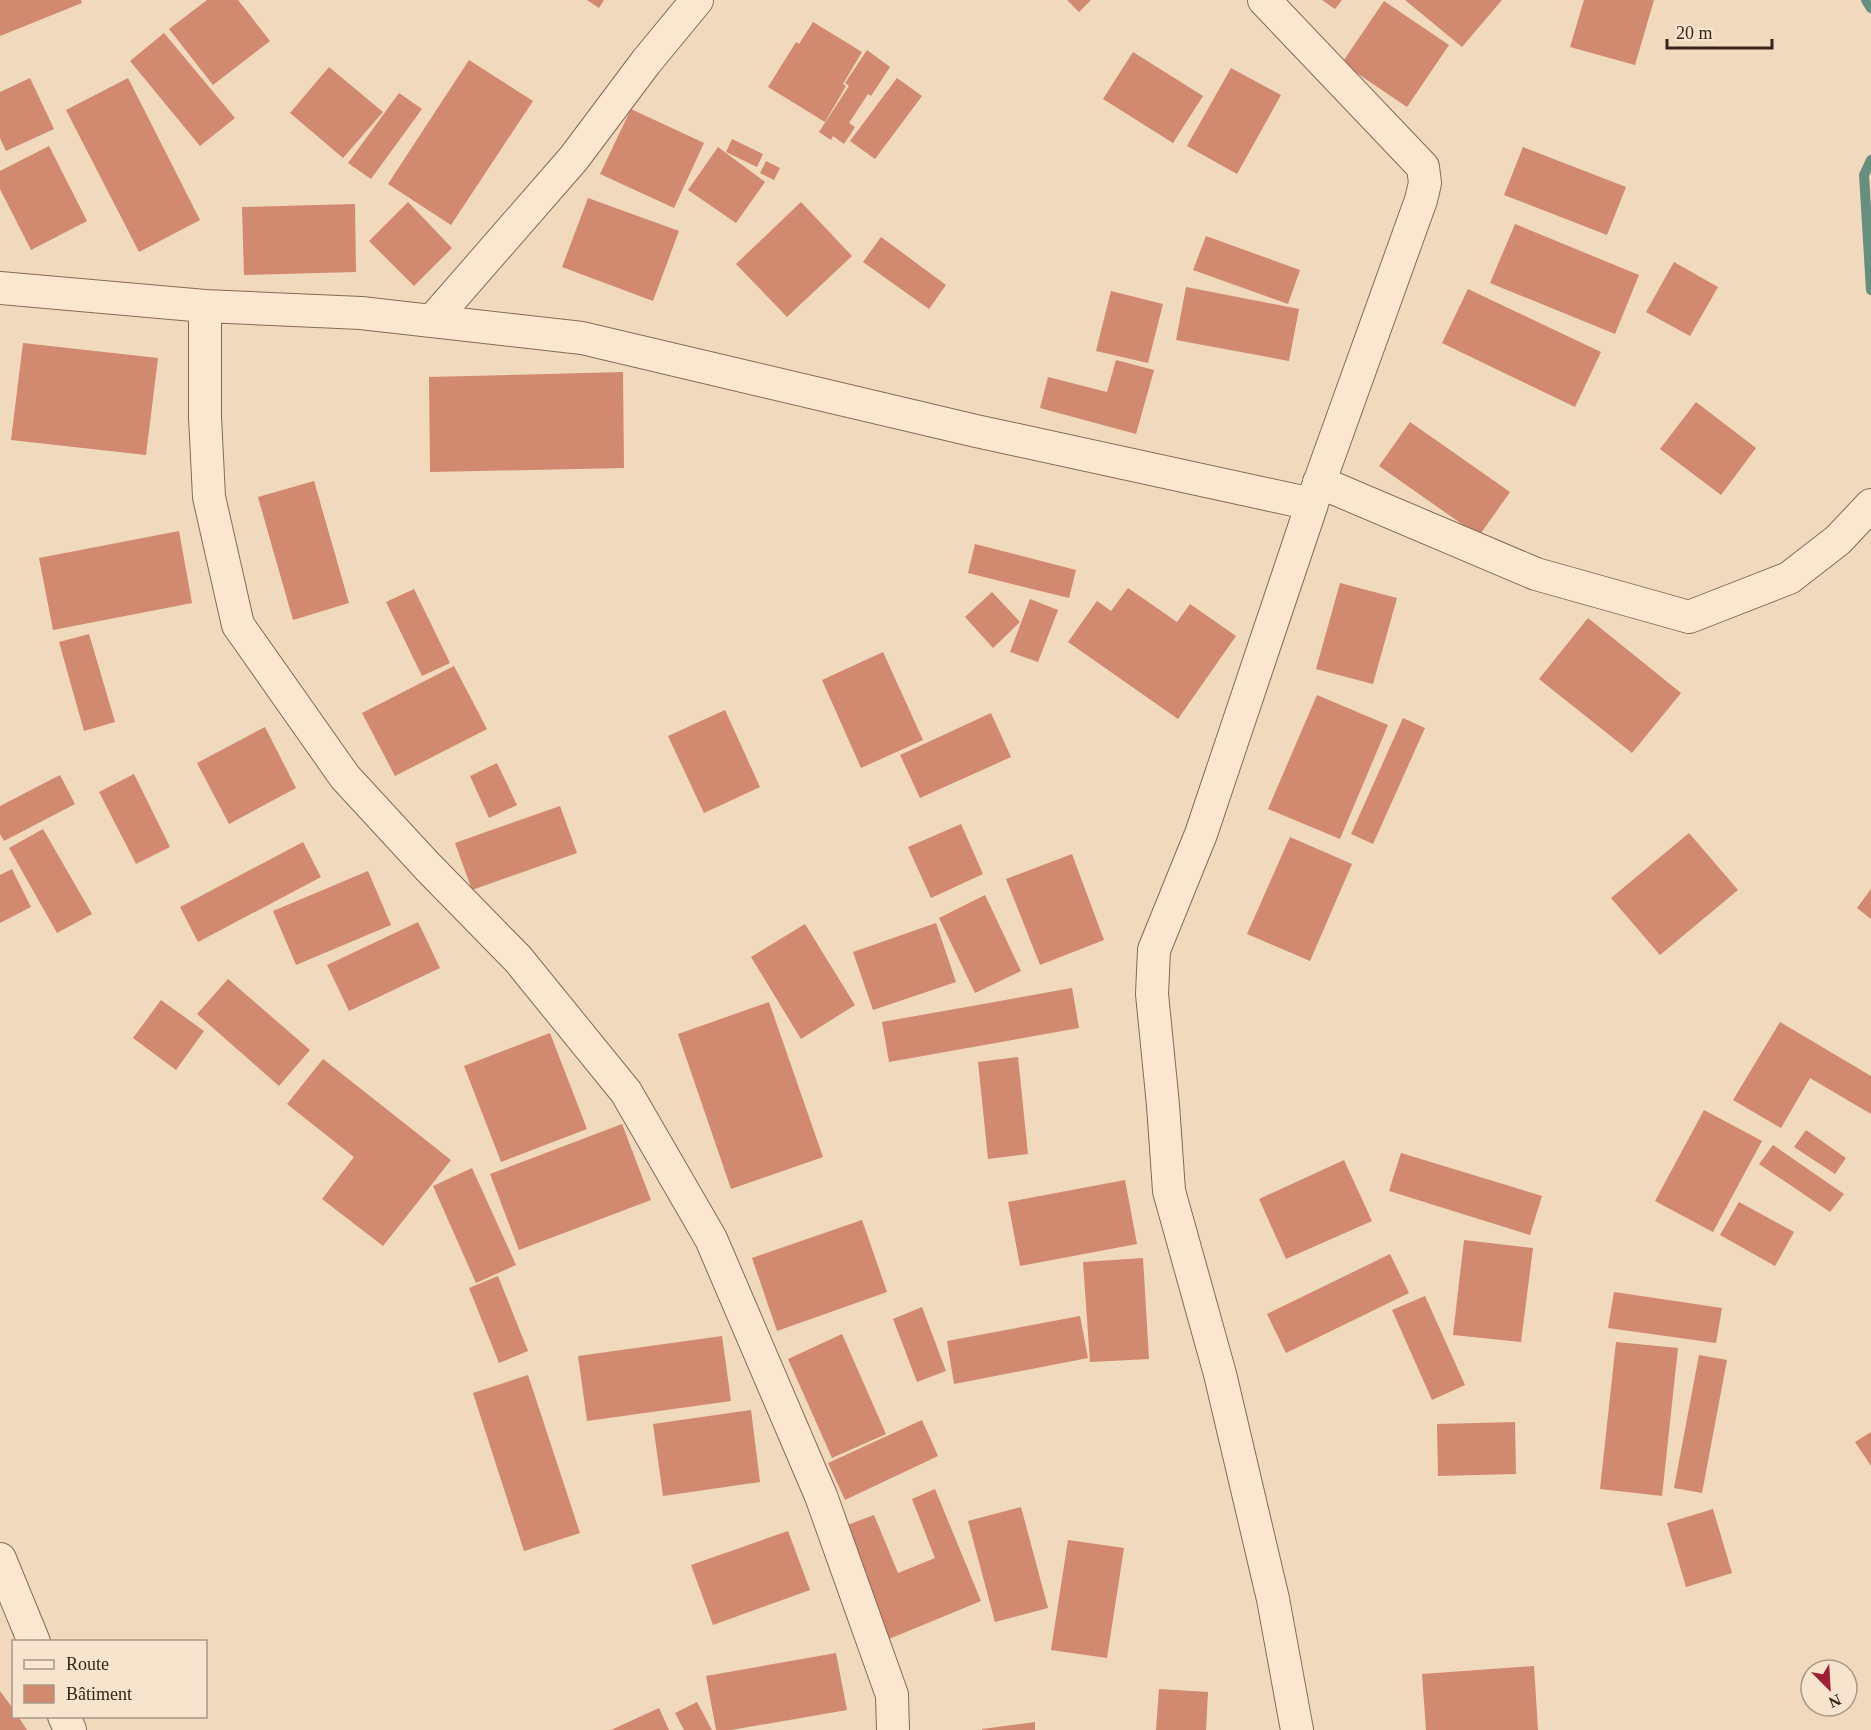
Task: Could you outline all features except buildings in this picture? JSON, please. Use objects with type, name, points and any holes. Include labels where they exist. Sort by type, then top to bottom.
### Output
[{"type":"street","points":[[432,321],[574,158],[646,62],[697,0]]},
{"type":"street","points":[[1264,0],[1423,167],[1425,183],[1421,200],[1315,493],[1202,834],[1154,950],[1152,994],[1169,1191],[1223,1385],[1273,1599],[1297,1730]]},
{"type":"street","points":[[0,288],[205,306],[361,313],[582,338],[976,431],[1315,493],[1536,574],[1689,617],[1789,578],[1838,540],[1871,505]]},
{"type":"street","points":[[205,306],[205,417],[209,497],[238,625],[345,777],[428,867],[518,959],[626,1092],[711,1239],[821,1496],[892,1695],[893,1730]]},
{"type":"street","points":[[0,1559],[34,1640]]},
{"type":"waterway","points":[[1866,0],[1871,8]]},
{"type":"waterway","points":[[1871,160],[1864,175],[1871,290]]}]
